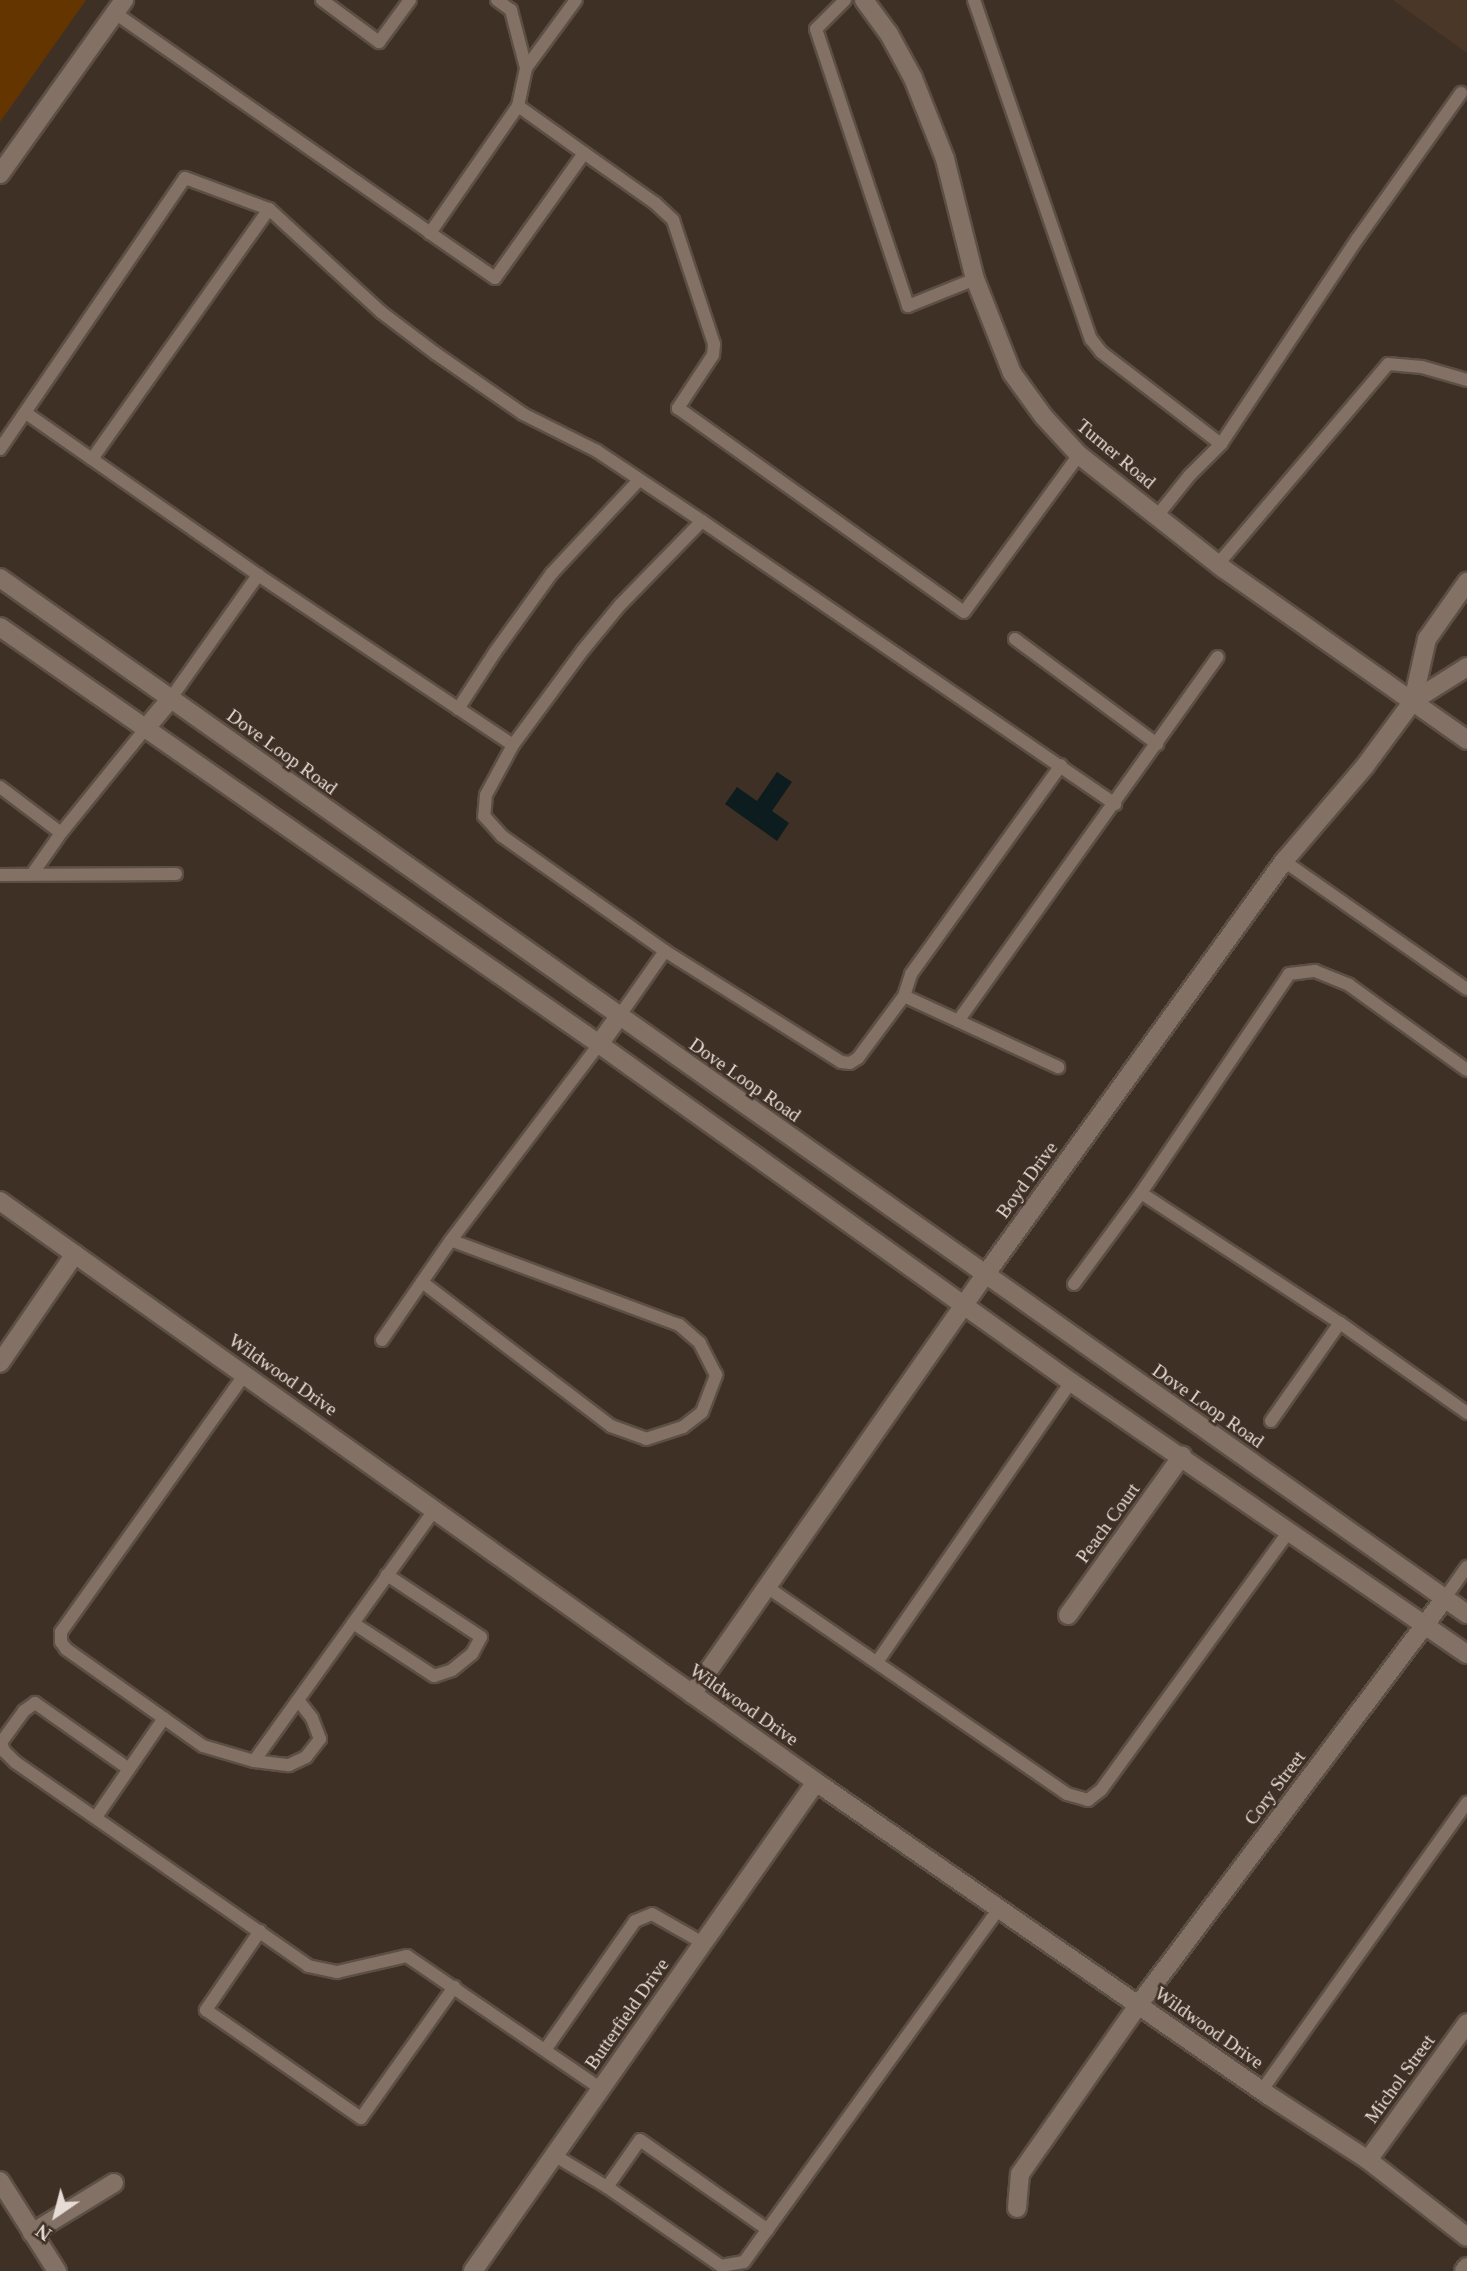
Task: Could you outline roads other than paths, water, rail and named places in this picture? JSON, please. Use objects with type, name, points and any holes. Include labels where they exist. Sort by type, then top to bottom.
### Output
[{"type":"street","name":"Turner Road","points":[[864,0],[889,34],[913,78],[945,159],[975,279],[1012,373],[1044,417],[1079,455],[1218,564],[1467,740]]},
{"type":"street","points":[[0,174],[120,6]]},
{"type":"street","name":"Dove Loop Road","points":[[0,579],[618,1018],[1467,1614]]},
{"type":"street","name":"Boyd Drive","points":[[1413,701],[1427,639],[1467,582]]},
{"type":"street","points":[[0,627],[598,1044],[1071,1381],[1467,1654]]},
{"type":"street","name":"Boyd Drive","points":[[692,1694],[985,1275],[1284,861],[1365,766],[1413,701],[1467,667]]},
{"type":"street","points":[[146,728],[171,698]]},
{"type":"street","points":[[598,1044],[618,1018]]},
{"type":"street","name":"Wildwood Drive","points":[[0,1201],[816,1782],[1262,2090],[1368,2160],[1467,2237]]},
{"type":"street","points":[[0,1363],[75,1254]]},
{"type":"street","name":"Peach Court","points":[[1068,1615],[1182,1456]]},
{"type":"street","name":"Cory Street","points":[[1017,2208],[1020,2174],[1139,2004],[1445,1598]]},
{"type":"street","name":"Butterfield Drive","points":[[473,2271],[816,1782]]},
{"type":"street","name":"Michol Street","points":[[1368,2160],[1467,2023]]},
{"type":"street","points":[[0,2181],[57,2271]]},
{"type":"street","points":[[32,2233],[114,2183]]},
{"type":"lane","points":[[322,0],[379,42],[410,0]]},
{"type":"lane","points":[[497,0],[511,10],[526,68]]},
{"type":"lane","points":[[430,233],[518,106],[526,68],[576,0]]},
{"type":"lane","points":[[845,0],[816,29],[908,306],[975,279]]},
{"type":"lane","points":[[974,0],[1090,339],[1101,352],[1221,444]]},
{"type":"lane","points":[[120,6],[495,278],[584,153]]},
{"type":"lane","points":[[1157,516],[1189,476],[1221,444],[1358,238],[1461,93]]},
{"type":"lane","points":[[518,106],[655,203],[673,220],[714,344],[713,355],[678,408],[964,612],[1079,455]]},
{"type":"lane","points":[[0,449],[186,178],[269,209],[381,312],[435,353],[523,414],[597,451],[1115,804]]},
{"type":"lane","points":[[92,459],[269,209]]},
{"type":"lane","points":[[1218,564],[1388,364],[1422,367],[1467,380]]},
{"type":"lane","points":[[26,412],[258,575],[513,746]]},
{"type":"lane","points":[[458,709],[552,573],[638,481]]},
{"type":"lane","points":[[702,521],[620,605],[513,746],[486,795],[484,816],[502,836],[665,951],[841,1062],[850,1063],[858,1058],[904,996],[911,974],[1061,765]]},
{"type":"lane","points":[[171,698],[258,575]]},
{"type":"lane","points":[[1015,639],[1157,744]]},
{"type":"lane","points":[[958,1021],[1219,657]]},
{"type":"lane","points":[[33,873],[61,833],[146,728]]},
{"type":"lane","points":[[0,787],[61,833]]},
{"type":"lane","points":[[1284,861],[1467,989]]},
{"type":"lane","points":[[0,875],[176,874]]},
{"type":"lane","points":[[618,1018],[665,951]]},
{"type":"lane","points":[[1074,1284],[1141,1193],[1289,974],[1315,971],[1349,985],[1467,1070]]},
{"type":"lane","points":[[904,996],[1058,1067]]},
{"type":"lane","points":[[382,1340],[451,1240],[598,1044]]},
{"type":"lane","points":[[1141,1193],[1340,1323],[1467,1412]]},
{"type":"lane","points":[[422,1282],[611,1426],[646,1439],[683,1427],[702,1412],[716,1376],[700,1343],[679,1325],[451,1240]]},
{"type":"lane","points":[[1271,1421],[1340,1323]]},
{"type":"lane","points":[[245,1374],[61,1632],[61,1642],[203,1746],[254,1761],[289,1765],[306,1757],[320,1739],[312,1718],[298,1700]]},
{"type":"lane","points":[[877,1662],[1071,1381]]},
{"type":"lane","points":[[254,1761],[435,1509]]},
{"type":"lane","points":[[767,1587],[1067,1794],[1088,1800],[1101,1790],[1289,1531]]},
{"type":"lane","points":[[1445,1598],[1467,1567]]},
{"type":"lane","points":[[353,1623],[434,1676],[452,1670],[472,1654],[481,1637],[387,1575]]},
{"type":"lane","points":[[129,1769],[36,1703],[24,1711],[1,1742],[4,1751],[15,1762],[308,1966],[324,1972],[407,1956],[601,2089]]},
{"type":"lane","points":[[96,1817],[164,1718]]},
{"type":"lane","points":[[1262,2090],[1467,1803]]},
{"type":"lane","points":[[554,2155],[607,2187],[721,2266],[744,2262],[1000,1907]]},
{"type":"lane","points":[[545,2050],[635,1921],[652,1914],[703,1943]]},
{"type":"lane","points":[[260,1931],[206,2010],[362,2118],[454,1987]]},
{"type":"lane","points":[[607,2187],[640,2140],[768,2230]]}]
